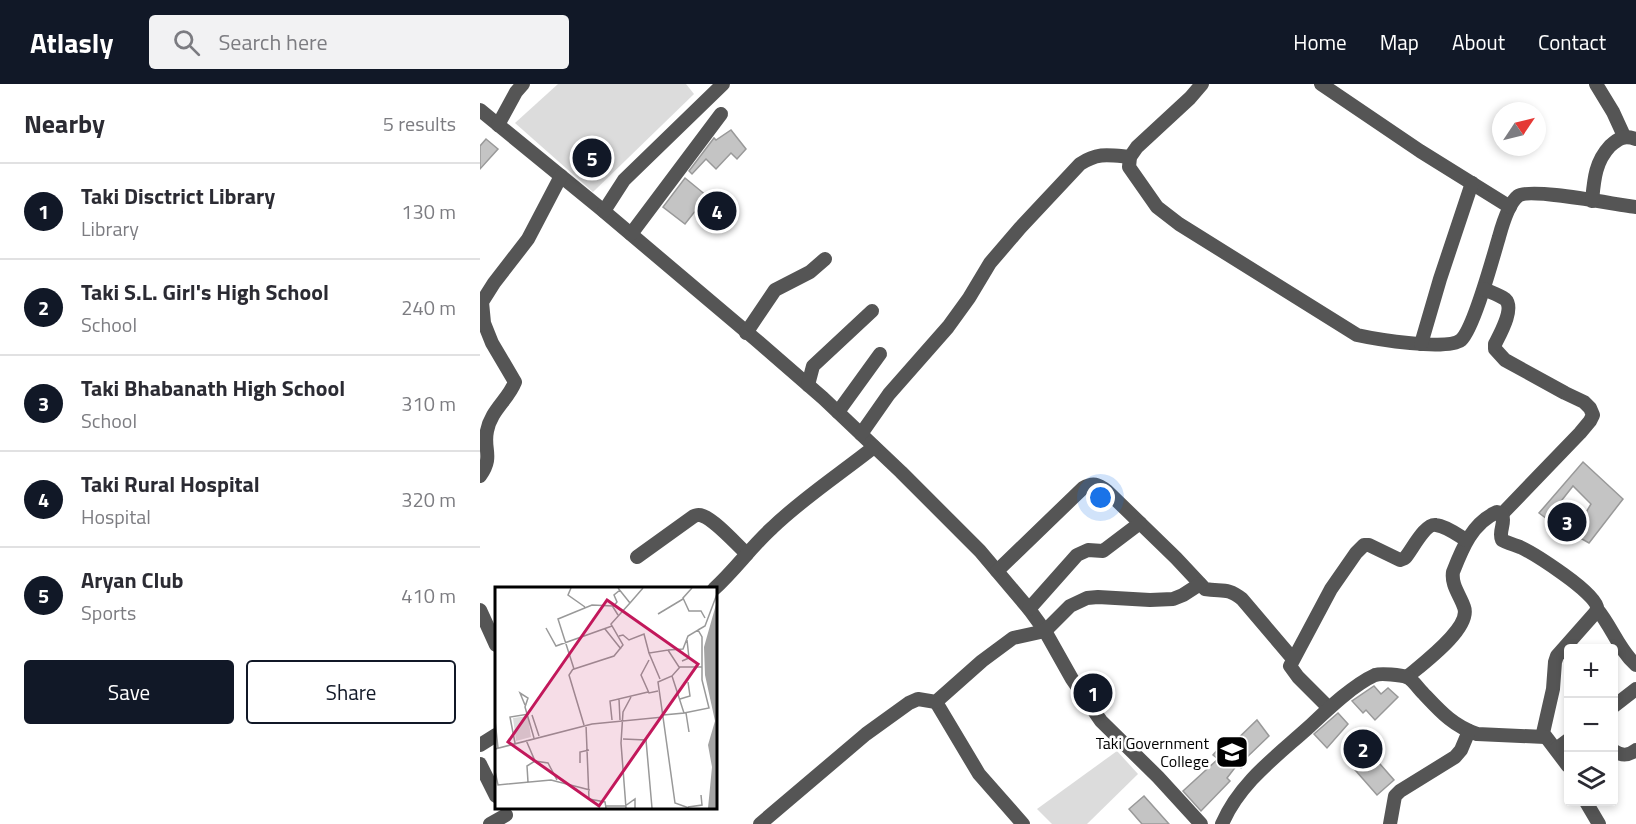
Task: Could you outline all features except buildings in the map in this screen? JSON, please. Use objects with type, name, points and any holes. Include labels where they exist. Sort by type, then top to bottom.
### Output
[{"type":"street","points":[[498,125],[516,92],[523,84]]},
{"type":"street","points":[[702,84],[712,95]]},
{"type":"street","points":[[604,211],[624,180],[723,84]]},
{"type":"street","points":[[1202,84],[1137,147],[1130,157],[1129,167],[1157,207],[1179,224],[1357,335],[1390,342],[1421,344],[1451,344],[1460,341],[1468,331],[1484,289],[1503,225],[1510,207],[1518,196],[1527,193],[1548,194],[1636,207]]},
{"type":"street","points":[[1321,84],[1420,152],[1510,207]]},
{"type":"street","points":[[1592,201],[1594,179],[1601,157],[1614,142],[1630,138],[1596,84]]},
{"type":"street","points":[[480,110],[604,211],[838,412],[980,551],[1045,631],[1072,679],[1101,721],[1172,791],[1201,824]]},
{"type":"street","points":[[631,234],[721,114]]},
{"type":"street","points":[[861,434],[889,393],[948,327],[990,263],[1080,165],[1102,154],[1130,157]]},
{"type":"street","points":[[480,476],[488,462],[486,435],[492,417],[512,390],[515,382],[492,343],[484,323],[481,302],[528,239],[561,176]]},
{"type":"street","points":[[1421,344],[1472,183]]},
{"type":"street","points":[[746,333],[775,290],[810,272],[825,259]]},
{"type":"street","points":[[1484,289],[1505,299],[1508,303],[1509,309],[1495,349],[1498,354],[1555,388],[1584,402],[1593,415],[1580,433],[1502,514]]},
{"type":"street","points":[[808,386],[813,366],[872,311]]},
{"type":"street","points":[[838,412],[880,354]]},
{"type":"street","points":[[715,587],[796,506],[874,447]]},
{"type":"street","points":[[997,571],[1083,488],[1090,484],[1098,484],[1176,558],[1205,589],[1226,590],[1242,598],[1293,658]]},
{"type":"street","points":[[1407,677],[1445,645],[1461,624],[1465,616],[1465,608],[1452,572],[1466,540],[1478,525],[1492,514],[1497,512],[1502,514]]},
{"type":"street","points":[[1502,514],[1504,520],[1500,534],[1502,540],[1520,547],[1556,569],[1593,599],[1624,652],[1636,665]]},
{"type":"street","points":[[637,557],[694,516],[701,515],[722,530],[747,554]]},
{"type":"street","points":[[1029,609],[1077,555],[1088,550],[1103,551],[1140,523]]},
{"type":"street","points":[[1329,708],[1290,666],[1331,589],[1360,548],[1369,545],[1400,560],[1405,558],[1429,526],[1434,524],[1466,540]]},
{"type":"street","points":[[936,702],[1013,638],[1045,631],[1070,606],[1087,598],[1173,599],[1200,584]]},
{"type":"street","points":[[1564,759],[1543,733],[1553,689],[1555,662],[1557,656],[1597,609]]},
{"type":"street","points":[[480,610],[495,643]]},
{"type":"street","points":[[1221,824],[1230,807],[1255,775],[1329,708],[1374,676],[1383,674],[1407,677],[1450,721],[1477,734],[1545,737]]},
{"type":"street","points":[[1618,703],[1636,689]]},
{"type":"street","points":[[760,824],[866,734],[909,702],[918,699],[936,702],[979,774],[1023,824]]},
{"type":"street","points":[[1390,824],[1395,796],[1407,786],[1455,757],[1461,750],[1469,731]]},
{"type":"street","points":[[480,745],[495,736]]},
{"type":"street","points":[[1556,749],[1564,743]]},
{"type":"street","points":[[1616,752],[1622,755],[1636,750]]},
{"type":"street","points":[[480,765],[495,794]]},
{"type":"street","points":[[1589,806],[1599,824]]},
{"type":"street","points":[[490,824],[507,815]]},
{"type":"shaded area","points":[[558,84],[686,84],[694,94],[593,192],[515,123]]},
{"type":"shaded area","points":[[1117,751],[1138,774],[1087,824],[1052,824],[1037,809]]},
{"type":"place","name":"Aryan Club","points":[[592,158]]},
{"type":"place","name":"Taki Rural Hospital","points":[[717,211]]},
{"type":"place","name":"Taki Bhabanath High School","points":[[1567,522]]},
{"type":"place","name":"Taki Disctrict Library","points":[[1093,693]]},
{"type":"place","name":"Taki S.L. Girl's High School","points":[[1363,749]]},
{"type":"place","name":"Taki Government College","points":[[1232,752]]}]
